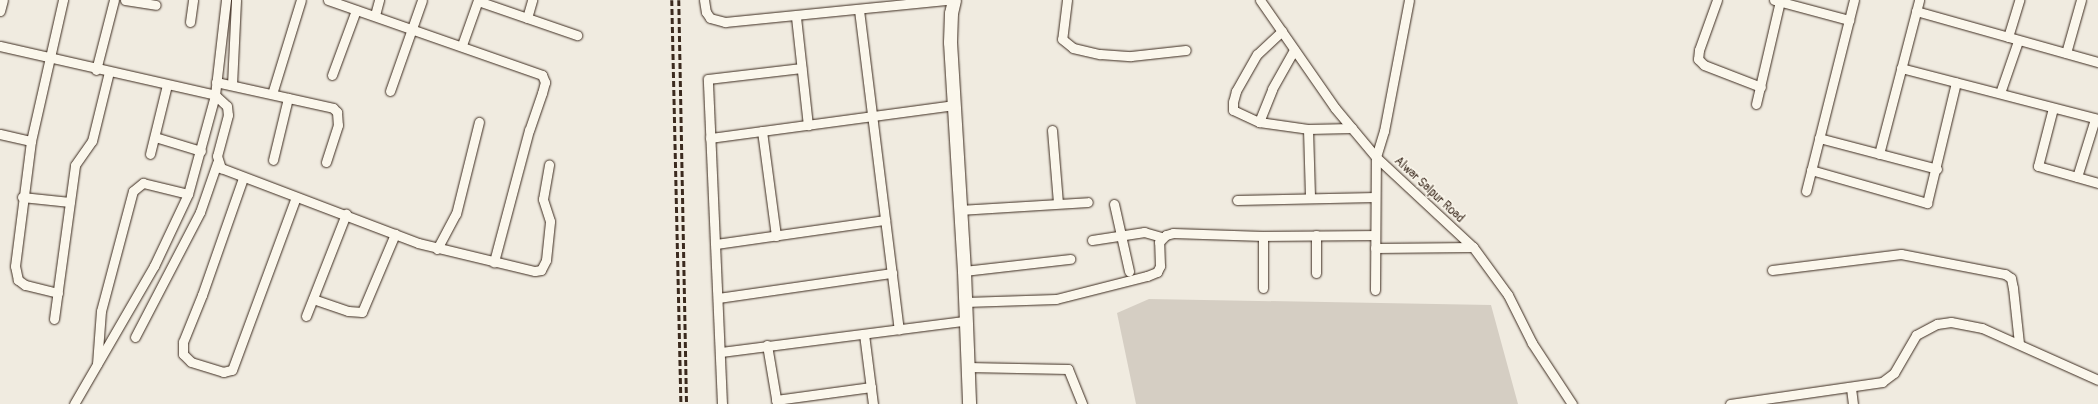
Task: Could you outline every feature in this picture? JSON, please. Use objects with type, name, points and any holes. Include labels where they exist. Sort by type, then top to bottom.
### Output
[{"type":"street","points":[[0,11],[3,0]]},
{"type":"street","points":[[58,292],[24,285],[15,274],[22,196],[31,141],[63,0]]},
{"type":"street","points":[[96,70],[114,0]]},
{"type":"street","points":[[125,0],[156,5]]},
{"type":"street","points":[[190,22],[193,0]]},
{"type":"street","points":[[74,404],[154,266],[188,194],[201,151],[215,95],[226,0]]},
{"type":"street","points":[[232,85],[236,0]]},
{"type":"street","points":[[272,94],[301,0]]},
{"type":"street","points":[[328,0],[462,45],[542,75],[544,82],[529,130],[494,262]]},
{"type":"street","points":[[375,15],[379,0]]},
{"type":"street","points":[[390,91],[422,0]]},
{"type":"street","points":[[462,45],[478,0],[577,35]]},
{"type":"street","points":[[527,18],[532,0]]},
{"type":"street","points":[[704,0],[706,12],[716,21],[796,17],[946,0]]},
{"type":"street","points":[[954,0],[950,13],[950,42],[959,210],[964,271],[964,321],[969,404]]},
{"type":"street","points":[[1067,0],[1062,38],[1074,48],[1116,56],[1186,50]]},
{"type":"street","name":"Alwar Salpur Road","points":[[1260,0],[1294,50],[1352,128],[1376,157],[1473,247],[1508,295],[1532,344],[1572,404]]},
{"type":"street","points":[[1375,290],[1376,157],[1384,131],[1409,0]]},
{"type":"street","points":[[1717,0],[1699,50],[1698,59],[1704,64],[1761,87]]},
{"type":"street","points":[[1806,191],[1854,0]]},
{"type":"street","points":[[1879,154],[1919,0]]},
{"type":"street","points":[[2008,37],[2019,0]]},
{"type":"street","points":[[2066,54],[2080,0]]},
{"type":"street","points":[[1756,104],[1761,87],[1777,1],[1849,20]]},
{"type":"street","points":[[332,75],[356,10]]},
{"type":"street","points":[[859,10],[899,330]]},
{"type":"street","points":[[1916,11],[2018,41],[2098,62]]},
{"type":"street","points":[[796,17],[808,125]]},
{"type":"street","points":[[1282,31],[1256,54],[1233,102],[1234,110],[1258,122],[1308,129],[1352,128]]},
{"type":"street","points":[[2000,93],[2018,41]]},
{"type":"street","points":[[0,46],[50,57],[96,70],[215,95],[227,106],[228,115],[217,156],[217,163],[200,212],[135,337]]},
{"type":"street","points":[[1258,122],[1272,89],[1294,50]]},
{"type":"street","points":[[722,404],[721,352],[708,79],[801,68]]},
{"type":"street","points":[[1901,68],[2097,119],[2077,177]]},
{"type":"street","points":[[54,319],[75,165],[92,141],[109,72]]},
{"type":"street","points":[[216,82],[327,106],[336,112],[338,125],[326,162]]},
{"type":"street","points":[[1811,170],[1927,203],[1956,82]]},
{"type":"street","points":[[150,154],[167,85]]},
{"type":"street","points":[[273,160],[288,98]]},
{"type":"street","points":[[710,138],[954,105]]},
{"type":"street","points":[[2053,108],[2038,166],[2098,183]]},
{"type":"street","points":[[436,249],[456,214],[479,122]]},
{"type":"street","points":[[1308,129],[1310,198]]},
{"type":"street","points":[[1052,130],[1058,203]]},
{"type":"street","points":[[762,131],[776,236]]},
{"type":"street","points":[[0,134],[31,141]]},
{"type":"street","points":[[155,137],[201,151]]},
{"type":"street","points":[[1819,138],[1936,169]]},
{"type":"street","points":[[217,163],[221,168],[243,178],[346,214],[436,249],[535,271],[544,267],[550,221],[543,198],[549,165]]},
{"type":"street","points":[[243,178],[206,284],[183,342],[183,354],[191,362],[223,372],[232,370],[296,197]]},
{"type":"street","points":[[97,365],[97,334],[101,311],[133,192],[143,183],[188,194]]},
{"type":"street","points":[[22,196],[70,202]]},
{"type":"street","points":[[1237,200],[1375,197]]},
{"type":"street","points":[[959,210],[1088,202]]},
{"type":"street","points":[[1114,204],[1129,271]]},
{"type":"street","points":[[306,316],[346,214]]},
{"type":"street","points":[[716,244],[885,220]]},
{"type":"street","points":[[1092,240],[1144,232],[1162,237],[1173,233],[1263,236],[1375,235]]},
{"type":"street","points":[[313,299],[348,311],[362,312],[395,234]]},
{"type":"street","points":[[1263,236],[1264,288]]},
{"type":"street","points":[[1316,236],[1316,273]]},
{"type":"street","points":[[965,302],[1056,299],[1147,276],[1157,272],[1160,266],[1159,242],[1162,237]]},
{"type":"street","points":[[1375,248],[1473,247]]},
{"type":"street","points":[[1772,270],[1901,254],[2005,274],[2011,278],[2020,343]]},
{"type":"street","points":[[964,271],[1070,259]]},
{"type":"street","points":[[718,298],[892,273]]},
{"type":"street","points":[[721,352],[964,321]]},
{"type":"street","points":[[1730,404],[1852,388],[1889,378],[1916,335],[1937,324],[1951,322],[1972,324],[2020,343],[2098,380]]},
{"type":"street","points":[[864,334],[873,404]]},
{"type":"street","points":[[767,345],[776,402],[871,386]]},
{"type":"street","points":[[967,367],[1068,369],[1082,404]]},
{"type":"street","points":[[1852,388],[1853,404]]},
{"type":"shaded area","points":[[1149,299],[1491,305],[1518,404],[1136,404],[1117,313]]},
{"type":"railway","points":[[672,0],[681,404]]},
{"type":"railway","points":[[679,0],[687,404]]}]
